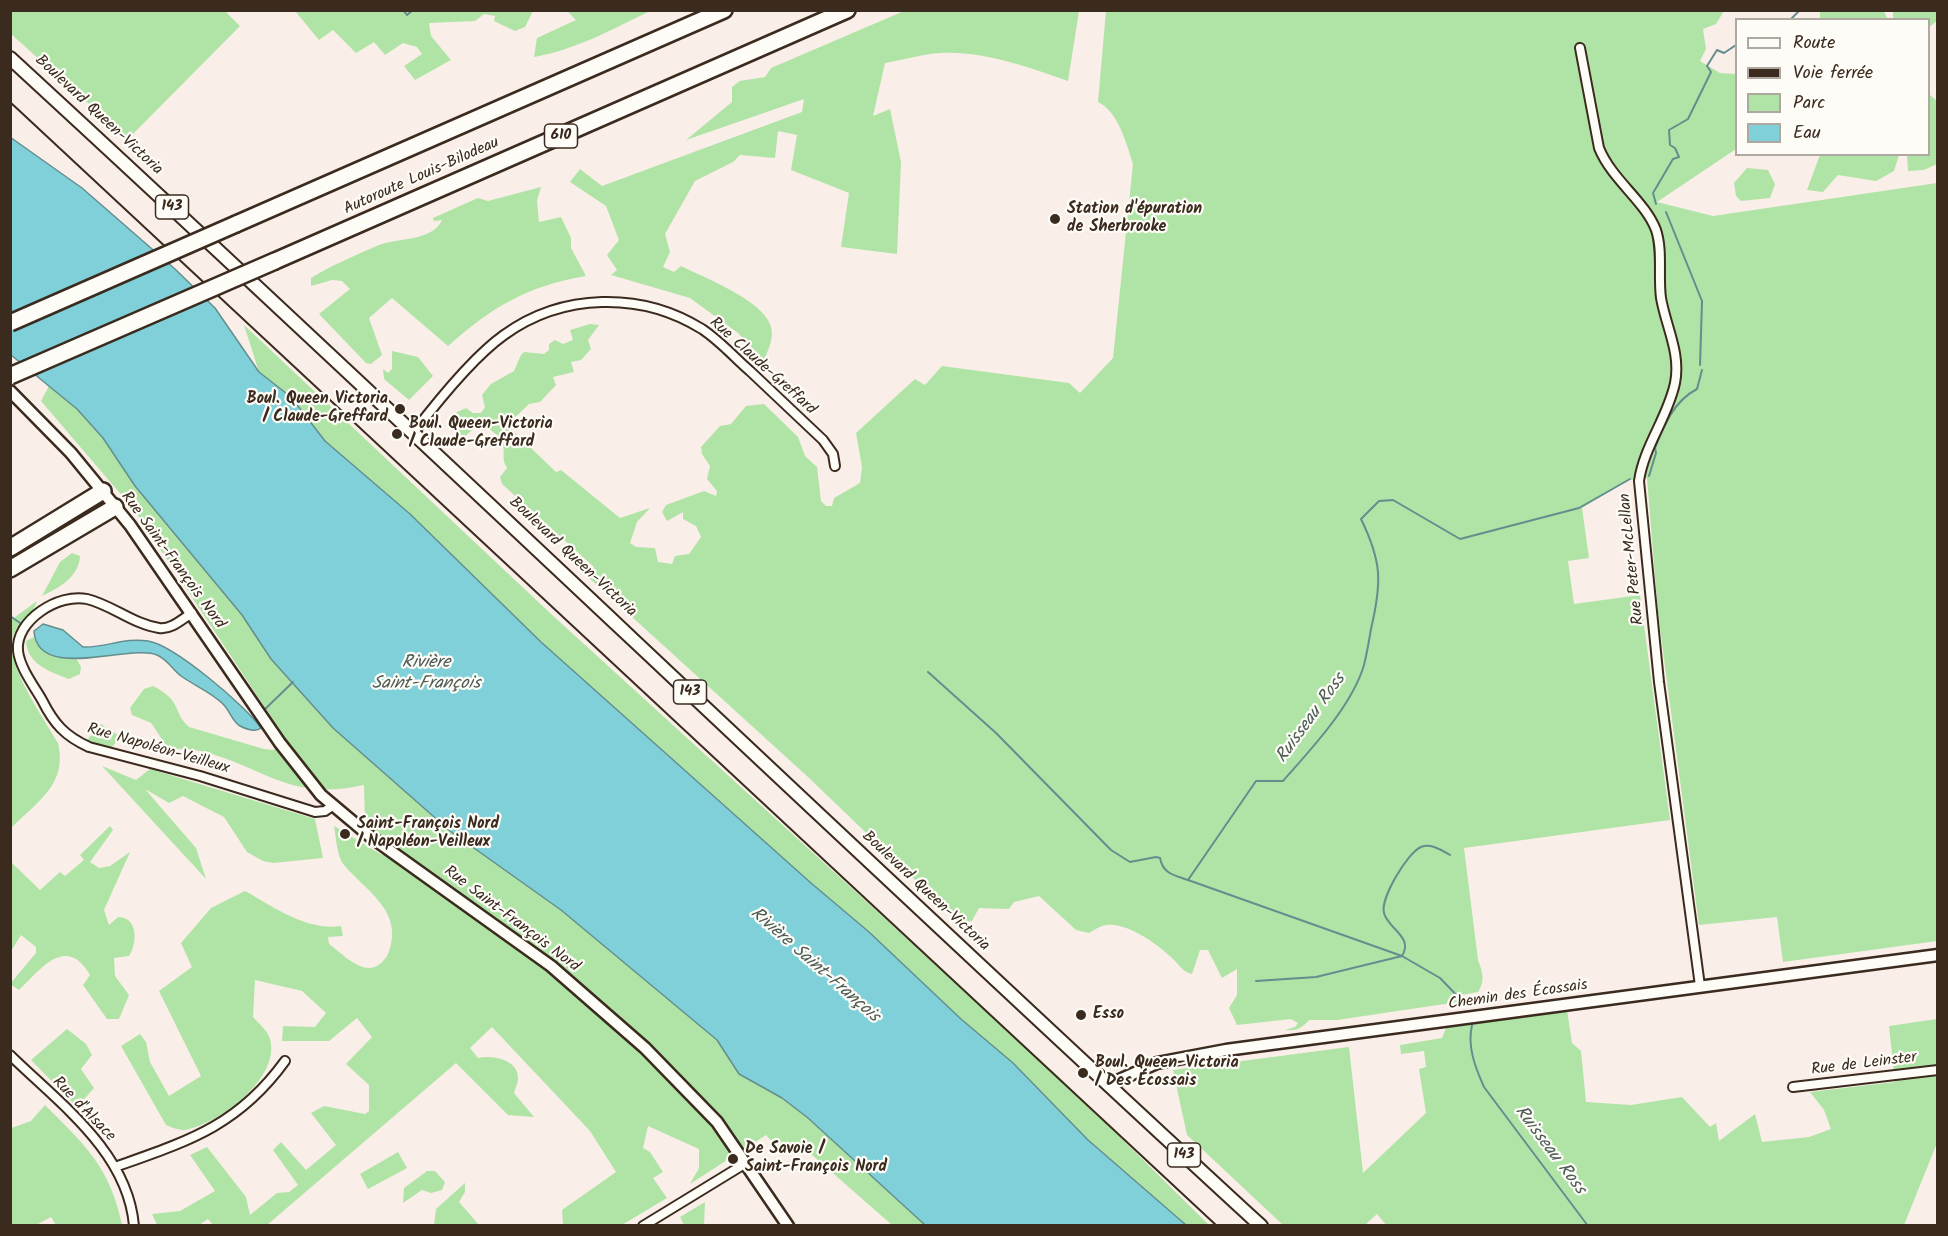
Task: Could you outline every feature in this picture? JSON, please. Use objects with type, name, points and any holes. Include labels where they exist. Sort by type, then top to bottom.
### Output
[{"type":"highway","name":"Autoroute Louis-Bilodeau","points":[[10,323],[724,10]]},
{"type":"highway","name":"Autoroute Louis-Bilodeau","points":[[10,376],[847,10]]},
{"type":"highway","points":[[10,548],[103,491]]},
{"type":"highway","points":[[10,569],[115,507]]},
{"type":"main road","name":"Boulevard Queen-Victoria","points":[[10,58],[414,432],[1108,1085]]},
{"type":"main road","name":"143","points":[[1108,1085],[1261,1226]]},
{"type":"street","name":"Rue Peter-McLellan","points":[[1580,48],[1599,148],[1604,161],[1650,219],[1658,236],[1661,298],[1676,354],[1675,383],[1645,456],[1639,481],[1659,682],[1700,986]]},
{"type":"street","name":"Rue Claude-Greffard","points":[[414,432],[490,346],[516,327],[561,307],[594,302],[626,303],[674,315],[716,340],[823,440],[833,454],[835,466]]},
{"type":"street","name":"Rue Saint-François Nord","points":[[10,391],[66,448],[103,491],[192,613],[272,732],[332,806],[371,837],[508,933],[603,1010],[703,1104],[788,1226]]},
{"type":"street","name":"Rue Napoléon-Veilleux","points":[[192,613],[174,625],[160,628],[137,622],[88,600],[71,598],[48,605],[31,621],[21,635],[18,646],[21,660],[55,724],[73,740],[89,747],[200,776],[315,812],[325,812],[332,806]]},
{"type":"street","name":"Chemin des Écossais","points":[[1108,1085],[1157,1063],[1202,1054],[1938,955]]},
{"type":"street","name":"Rue d'Alsace","points":[[10,1055],[89,1132],[115,1167],[134,1226]]},
{"type":"street","points":[[115,1167],[181,1143],[231,1117],[256,1097],[285,1061]]},
{"type":"street","name":"Rue de Leinster","points":[[1793,1086],[1938,1070]]},
{"type":"street","points":[[643,1226],[746,1163]]},
{"type":"green space","points":[[11,10],[225,11],[240,26],[128,139],[11,34]]},
{"type":"green space","points":[[295,11],[533,11],[525,27],[515,31],[494,21],[495,16],[484,14],[475,21],[429,23],[431,36],[451,60],[415,80],[404,66],[422,54],[417,47],[403,43],[385,55],[374,42],[356,53],[333,30],[319,40]]},
{"type":"green space","points":[[567,11],[650,11],[579,44],[534,57],[537,38],[576,20]]},
{"type":"green space","points":[[904,11],[1079,11],[1068,81],[1006,61],[957,53],[934,54],[885,63],[873,116],[890,109],[901,162],[897,254],[841,247],[849,193],[791,170],[797,135],[778,131],[775,158],[740,155],[733,162],[695,181],[665,234],[670,252],[663,267],[674,272],[681,266],[731,290],[755,306],[770,324],[772,333],[764,360],[738,333],[690,298],[611,275],[617,270],[607,255],[619,240],[606,206],[570,182],[580,169],[602,186],[802,112],[804,99],[686,140],[732,102],[732,87],[740,81],[765,77],[771,68]]},
{"type":"green space","points":[[1106,11],[1724,11],[1716,24],[1703,29],[1706,49],[1700,61],[1720,73],[1735,74],[1735,150],[1657,202],[1713,216],[1937,183],[1937,941],[1783,962],[1777,917],[1699,925],[1658,613],[1647,478],[1629,480],[1582,508],[1589,558],[1568,561],[1574,604],[1640,595],[1670,820],[1464,848],[1482,977],[1482,984],[1478,992],[1456,996],[1458,1002],[1337,1020],[1309,1020],[1296,1030],[1285,1030],[1295,1027],[1298,1023],[1291,1019],[1237,1025],[1229,1008],[1237,995],[1237,969],[1222,978],[1208,950],[1200,950],[1192,974],[1188,973],[1150,940],[1132,930],[1106,925],[1089,933],[1076,930],[1039,896],[1014,902],[1009,909],[979,908],[972,921],[959,922],[808,777],[587,576],[594,567],[502,484],[500,477],[507,468],[503,444],[497,435],[480,423],[462,439],[457,439],[451,421],[457,412],[466,408],[473,413],[481,413],[485,407],[482,395],[491,384],[514,371],[524,352],[544,354],[549,350],[549,344],[555,340],[563,344],[573,340],[570,330],[590,324],[599,325],[588,340],[591,349],[581,360],[571,362],[574,372],[553,377],[556,385],[540,402],[529,404],[507,425],[556,472],[561,470],[620,518],[650,508],[637,522],[630,543],[636,547],[655,548],[658,562],[672,564],[675,556],[689,554],[701,537],[696,526],[683,519],[683,512],[667,521],[662,512],[666,505],[704,491],[716,496],[717,491],[707,479],[710,466],[702,454],[701,447],[720,426],[731,424],[746,406],[764,404],[798,437],[805,456],[817,467],[821,501],[826,506],[832,506],[834,498],[860,483],[862,467],[856,433],[915,379],[925,385],[942,366],[1069,383],[1080,393],[1113,358],[1133,164],[1125,138],[1116,121],[1105,106],[1098,102]]},
{"type":"green space","points":[[1820,11],[1884,11],[1887,18],[1820,18]]},
{"type":"green space","points":[[1893,11],[1937,11],[1937,21],[1930,26],[1930,18],[1893,18]]},
{"type":"green space","points":[[1930,95],[1937,101],[1937,164],[1924,170],[1908,171],[1907,156],[1930,156]]},
{"type":"green space","points":[[1819,156],[1899,156],[1894,171],[1876,181],[1838,175],[1823,192],[1807,190]]},
{"type":"green space","points":[[1747,168],[1768,170],[1775,184],[1770,198],[1741,201],[1736,196],[1734,183]]},
{"type":"green space","points":[[541,187],[537,200],[539,222],[561,217],[571,238],[571,248],[586,276],[546,286],[511,300],[495,309],[448,346],[392,298],[369,318],[382,355],[371,364],[366,363],[319,314],[350,289],[342,281],[332,280],[311,286],[311,278],[319,273],[379,245],[431,232],[442,220],[434,221],[433,218],[478,198],[488,201]]},
{"type":"green space","points":[[244,325],[550,613],[1060,1078],[1209,1225],[1186,1225],[1088,1140],[1013,1063],[961,1019],[869,932],[541,642],[410,514],[325,441],[291,397],[259,372]]},
{"type":"green space","points":[[392,351],[418,357],[433,376],[409,400],[384,379],[383,369],[388,373],[392,369]]},
{"type":"green space","points":[[49,386],[77,409],[103,438],[135,486],[242,615],[271,659],[333,728],[450,831],[561,910],[717,1040],[739,1074],[782,1098],[808,1118],[925,1225],[892,1225],[803,1147],[782,1153],[766,1135],[690,1184],[699,1168],[699,1149],[648,1126],[643,1148],[650,1152],[663,1172],[653,1178],[667,1198],[622,1225],[563,1225],[562,1210],[616,1172],[590,1131],[492,1027],[470,1048],[478,1058],[496,1058],[514,1066],[518,1078],[514,1093],[534,1117],[508,1115],[456,1063],[267,1225],[213,1225],[208,1219],[199,1225],[157,1225],[152,1214],[180,1211],[215,1191],[190,1155],[207,1147],[246,1197],[250,1215],[277,1193],[289,1192],[298,1185],[273,1150],[281,1142],[306,1170],[336,1145],[311,1113],[324,1106],[365,1114],[369,1111],[369,1085],[346,1064],[372,1037],[357,1018],[329,1041],[282,1041],[283,1026],[315,1027],[326,1013],[302,991],[255,980],[253,1017],[269,1036],[271,1054],[266,1069],[257,1084],[229,1109],[198,1126],[184,1130],[166,1125],[121,1046],[140,1034],[146,1042],[150,1062],[169,1096],[201,1076],[159,991],[192,967],[181,943],[211,908],[245,891],[303,921],[328,927],[341,926],[343,936],[328,937],[329,944],[353,963],[367,968],[374,967],[382,962],[389,950],[392,931],[390,920],[378,900],[344,865],[338,852],[334,826],[382,855],[390,844],[365,824],[364,785],[339,789],[298,786],[205,752],[168,748],[151,723],[132,715],[130,708],[144,689],[153,686],[169,697],[189,727],[264,749],[273,750],[287,741],[135,511],[41,401]]},
{"type":"green space","points":[[72,553],[80,556],[72,576],[42,596],[60,562]]},
{"type":"green space","points":[[37,601],[32,611],[15,631],[12,647],[19,675],[58,743],[59,770],[48,791],[11,828],[11,620]]},
{"type":"green space","points":[[34,637],[38,645],[63,656],[76,658],[81,667],[80,674],[69,679],[41,666],[30,656],[27,649],[26,641]]},
{"type":"green space","points":[[101,724],[121,737],[110,749],[88,744],[87,740]]},
{"type":"green space","points":[[102,766],[136,780],[150,769],[315,819],[323,858],[273,863],[263,861],[247,852],[224,817],[183,796],[169,803],[145,789],[196,848],[206,879]]},
{"type":"green space","points":[[110,826],[113,830],[90,862],[99,868],[110,866],[130,852],[104,910],[109,925],[118,917],[130,921],[135,938],[129,956],[114,958],[115,976],[129,995],[119,1019],[107,1019],[83,985],[90,975],[81,963],[72,957],[63,956],[54,959],[19,990],[10,984],[36,953],[36,947],[21,935],[11,951],[11,862],[40,890],[60,872],[65,876],[84,860],[80,855]]},
{"type":"green space","points":[[1567,1010],[1572,1043],[1581,1051],[1586,1102],[1631,1105],[1682,1097],[1710,1127],[1716,1123],[1719,1141],[1755,1114],[1762,1142],[1809,1137],[1831,1129],[1824,1110],[1810,1092],[1895,1082],[1889,1026],[1937,1019],[1937,1143],[1904,1225],[1387,1226],[1377,1214],[1365,1225],[1283,1225],[1187,1135],[1173,1070],[1349,1047],[1363,1173],[1426,1113],[1419,1069],[1426,1067],[1424,1051],[1401,1054],[1400,1045],[1442,1038],[1446,1028]]},
{"type":"green space","points":[[67,1029],[86,1044],[92,1055],[81,1069],[94,1088],[77,1107],[31,1060]]},
{"type":"green space","points":[[45,1105],[84,1145],[103,1172],[111,1187],[122,1225],[56,1225],[51,1217],[36,1225],[11,1225],[11,1128],[31,1121]]},
{"type":"green space","points":[[398,1152],[407,1168],[368,1189],[360,1174]]},
{"type":"green space","points":[[427,1171],[435,1171],[445,1182],[442,1190],[431,1193],[422,1190],[403,1203],[404,1188]]},
{"type":"green space","points":[[465,1183],[465,1192],[459,1202],[479,1225],[434,1225],[436,1209]]},
{"type":"green space","points":[[705,1202],[704,1225],[684,1225],[680,1217]]},
{"type":"water","name":"Rivière Saint-François","points":[[10,137],[82,188],[175,269],[215,308],[259,372],[291,397],[325,441],[410,514],[541,642],[869,932],[961,1019],[1013,1063],[1088,1140],[1186,1225],[925,1225],[808,1118],[782,1098],[739,1074],[717,1040],[561,910],[450,831],[333,728],[271,659],[242,615],[135,486],[103,438],[77,409],[11,355]]},
{"type":"water","points":[[43,624],[63,630],[83,647],[140,640],[160,645],[209,678],[241,706],[261,728],[253,730],[240,726],[218,700],[181,676],[157,655],[145,653],[68,658],[51,655],[39,646],[34,631]]},
{"type":"waterway","points":[[403,10],[407,15],[413,10]]},
{"type":"waterway","name":"Ruisseau Ross","points":[[1792,18],[1800,10]]},
{"type":"waterway","name":"Ruisseau Ross","points":[[1656,204],[1653,193],[1673,159],[1679,157],[1675,148],[1670,145],[1669,130],[1688,119],[1711,72],[1707,66],[1717,50],[1724,53],[1735,46]]},
{"type":"waterway","name":"Ruisseau Ross","points":[[1666,212],[1702,301],[1700,365]]},
{"type":"waterway","name":"Ruisseau Ross","points":[[1649,476],[1656,453],[1655,448],[1666,422],[1682,400],[1697,389],[1702,370]]},
{"type":"waterway","name":"Ruisseau Ross","points":[[1467,1006],[1440,978],[1402,956],[1188,880],[1256,781],[1283,781],[1330,726],[1350,696],[1364,665],[1375,613],[1378,585],[1373,548],[1361,519],[1379,501],[1393,500],[1460,539],[1579,508],[1630,479]]},
{"type":"waterway","points":[[10,616],[23,625]]},
{"type":"waterway","points":[[928,672],[996,733],[1111,850],[1130,862],[1160,858],[1166,871],[1188,880]]},
{"type":"waterway","points":[[262,712],[293,682]]},
{"type":"waterway","points":[[1256,981],[1316,977],[1402,956],[1405,949],[1403,938],[1386,919],[1384,913],[1390,888],[1402,867],[1421,847],[1432,846],[1450,855]]},
{"type":"waterway","name":"Ruisseau Ross","points":[[1472,1025],[1471,1049],[1484,1087],[1588,1226]]},
{"type":"railway","points":[[10,102],[1217,1226]]},
{"type":"place","name":"Station d'épuration de Sherbrooke","points":[[1055,219]]},
{"type":"place","name":"Boul. Queen Victoria / Claude-Greffard","points":[[400,409]]},
{"type":"place","name":"Boul. Queen-Victoria / Claude-Greffard","points":[[397,434]]},
{"type":"place","name":"Saint-François Nord / Napoléon-Veilleux","points":[[345,834]]},
{"type":"place","name":"Esso","points":[[1081,1015]]},
{"type":"place","name":"Boul. Queen-Victoria / Des Écossais","points":[[1083,1073]]},
{"type":"place","name":"De Savoie / Saint-François Nord","points":[[733,1159]]}]
